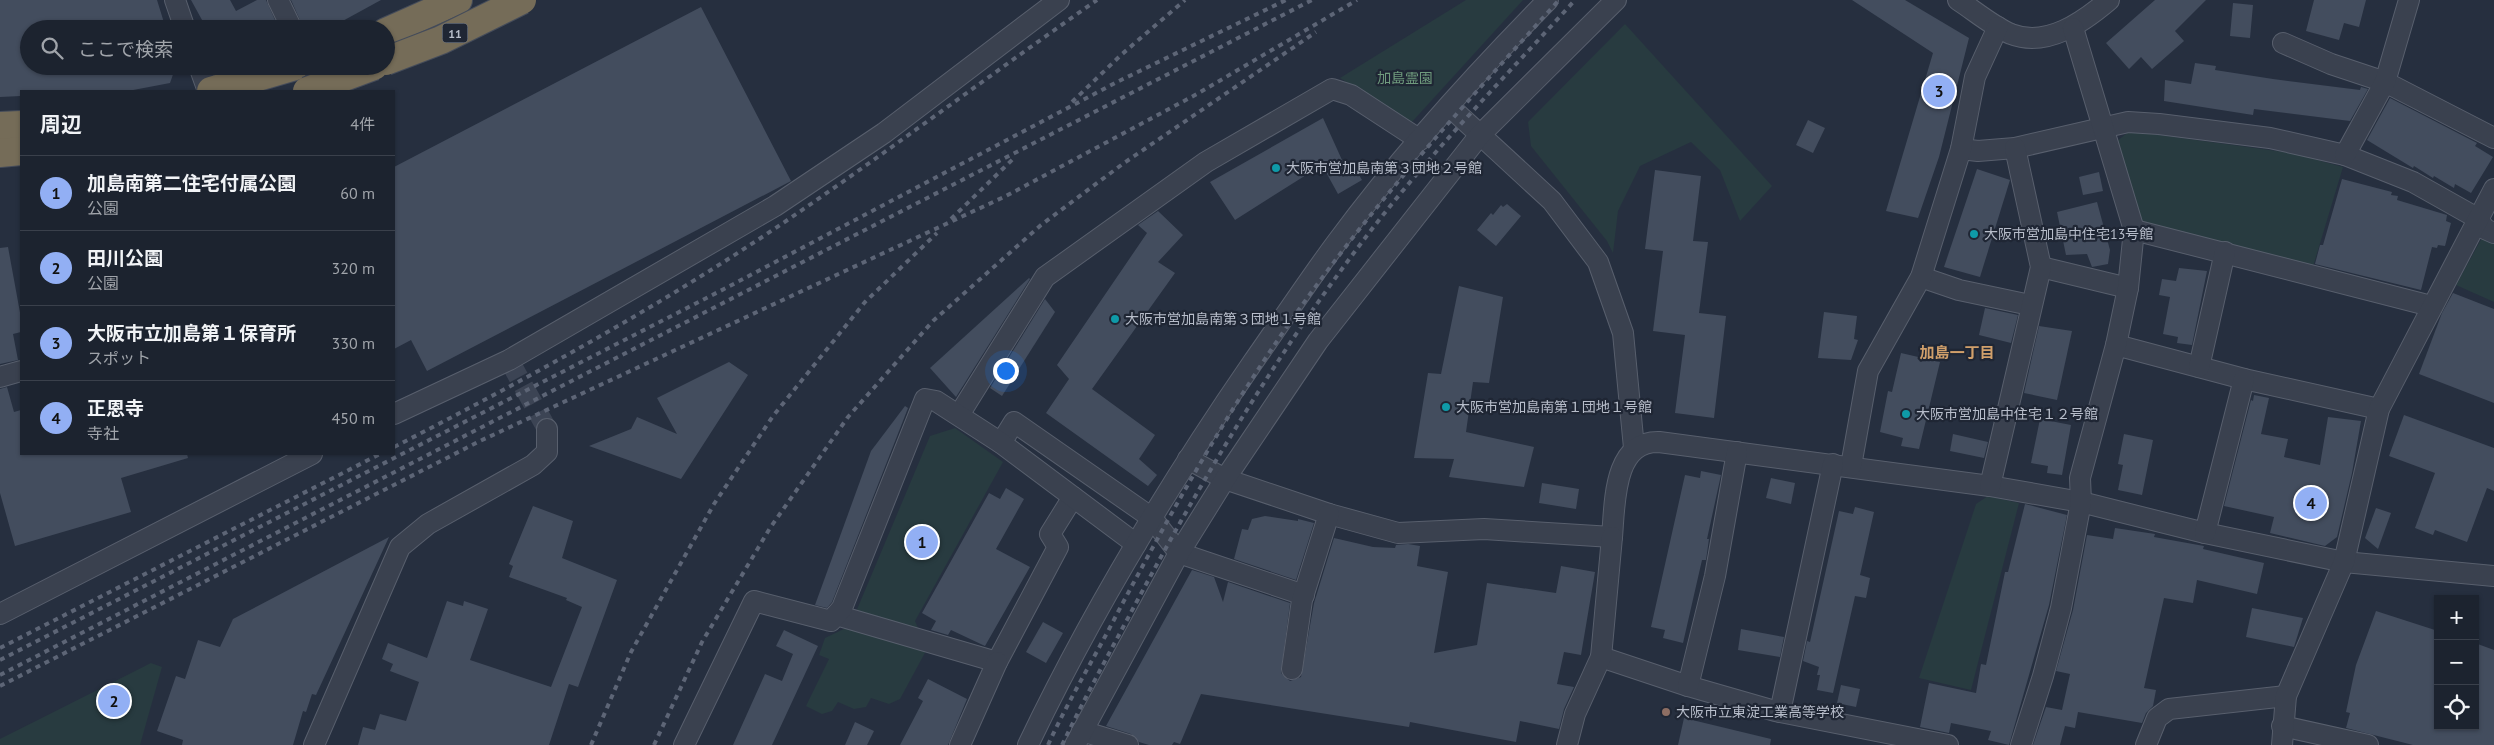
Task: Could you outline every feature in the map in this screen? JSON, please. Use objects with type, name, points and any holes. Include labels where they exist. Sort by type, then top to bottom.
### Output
[{"type":"highway","name":"11","points":[[395,28],[458,0]]},
{"type":"highway","name":"11","points":[[395,58],[442,40],[522,0]]},
{"type":"highway","points":[[213,90],[264,75]]},
{"type":"highway","points":[[310,90],[350,75]]},
{"type":"highway","points":[[0,126],[20,124]]},
{"type":"highway","points":[[0,153],[20,151]]},
{"type":"street","points":[[175,0],[182,20]]},
{"type":"street","points":[[278,0],[288,20]]},
{"type":"street","points":[[395,57],[506,0]]},
{"type":"street","points":[[395,414],[509,360],[775,206],[884,133],[1059,0]]},
{"type":"street","points":[[1028,745],[1048,702],[1114,579],[1188,459],[1338,241],[1420,140],[1498,50],[1548,0]]},
{"type":"street","points":[[1128,745],[1079,738],[1179,553],[1226,479],[1318,341],[1480,136],[1616,0]]},
{"type":"street","points":[[1958,0],[1998,27],[2012,34],[2024,36],[2043,36],[2073,28],[2109,0]]},
{"type":"street","points":[[2345,155],[2385,82],[2409,0]]},
{"type":"street","points":[[1780,712],[1842,465],[1868,371],[1921,277],[1961,149],[1975,77],[1998,27]]},
{"type":"street","points":[[2021,745],[2044,676],[2061,608],[2081,502],[2080,478],[2116,345],[2128,288],[2134,230],[2073,28]]},
{"type":"street","points":[[2283,42],[2331,64],[2385,82],[2494,138]]},
{"type":"street","points":[[203,75],[210,90]]},
{"type":"street","points":[[316,75],[323,90]]},
{"type":"street","points":[[334,90],[363,75]]},
{"type":"street","points":[[959,415],[1045,277],[1206,162],[1332,89],[1351,95],[1420,140]]},
{"type":"street","points":[[1450,107],[1552,201],[1598,262],[1623,333],[1634,448]]},
{"type":"street","points":[[1961,149],[1978,151],[2015,148],[2128,122],[2270,138],[2345,155],[2413,182],[2477,218],[2486,229],[2494,233]]},
{"type":"street","points":[[1990,486],[2030,305],[2041,267],[2015,148]]},
{"type":"street","points":[[0,159],[20,157]]},
{"type":"street","points":[[2368,745],[2282,736],[2286,696],[2344,562],[2379,409],[2494,188]]},
{"type":"street","points":[[2134,230],[2431,306]]},
{"type":"street","points":[[2199,367],[2225,252]]},
{"type":"street","points":[[2041,267],[2128,288]]},
{"type":"street","points":[[1921,277],[1959,290],[2030,305]]},
{"type":"street","points":[[2116,345],[2244,379],[2379,409]]},
{"type":"street","points":[[0,377],[20,371]]},
{"type":"street","points":[[2205,533],[2244,379]]},
{"type":"street","points":[[684,745],[754,601],[831,620],[842,608],[924,398],[936,401],[1001,443],[1136,544]]},
{"type":"street","points":[[1001,443],[1014,422],[1152,518],[1179,553],[1304,595]]},
{"type":"street","points":[[314,745],[400,547],[428,524],[533,466],[547,452],[547,430]]},
{"type":"street","points":[[1567,745],[1575,714],[1601,657],[1615,499],[1623,464],[1634,448],[1646,442],[1659,442],[1842,465],[1990,486],[2081,502],[2205,533],[2344,562],[2494,576]]},
{"type":"street","points":[[1688,686],[1715,576],[1737,452]]},
{"type":"street","points":[[0,614],[310,455]]},
{"type":"street","points":[[1188,459],[1226,479],[1329,514],[1398,533],[1484,530],[1612,537]]},
{"type":"street","points":[[960,745],[997,662],[1058,548],[1050,534],[1082,471]]},
{"type":"street","points":[[1292,669],[1304,595],[1329,514]]},
{"type":"street","points":[[836,614],[997,662]]},
{"type":"street","points":[[1601,657],[1688,686],[1780,712],[1896,733],[1948,745]]},
{"type":"street","points":[[2146,745],[2157,718],[2169,709],[2286,696]]},
{"type":"green space","name":"加島霊園","points":[[1466,0],[1523,0],[1411,123],[1340,78]]},
{"type":"green space","points":[[1625,24],[1772,186],[1740,221],[1720,170],[1691,142],[1640,166],[1618,211],[1613,253],[1607,241],[1531,146],[1528,122]]},
{"type":"green space","points":[[2137,132],[2292,153],[2343,167],[2312,270],[2144,222],[2138,218],[2116,142],[2127,133]]},
{"type":"green space","points":[[2483,236],[2494,241],[2494,302],[2456,285]]},
{"type":"green space","points":[[955,428],[1003,462],[915,621],[927,649],[900,699],[889,704],[871,698],[866,707],[854,709],[838,702],[832,711],[822,714],[806,706],[829,659],[819,655],[825,638],[850,626],[930,436]]},
{"type":"green space","points":[[1988,496],[2019,503],[1971,690],[1919,678],[1976,504]]},
{"type":"green space","points":[[151,663],[162,667],[140,745],[0,745],[0,739]]},
{"type":"building","points":[[0,0],[157,0],[163,20],[20,20],[20,75],[173,75],[170,83],[133,90],[20,90],[20,96],[0,97]]},
{"type":"building","points":[[191,0],[230,0],[236,11],[257,0],[266,0],[275,20],[202,20]]},
{"type":"building","points":[[291,0],[381,0],[344,20],[300,20]]},
{"type":"building","points":[[1852,0],[1905,0],[1969,38],[1939,157],[1918,218],[1886,211],[1933,53]]},
{"type":"building","points":[[2155,0],[2206,0],[2175,31],[2184,41],[2152,69],[2141,57],[2129,69],[2106,43]]},
{"type":"building","points":[[2314,0],[2366,0],[2359,27],[2344,23],[2339,40],[2306,31]]},
{"type":"building","points":[[2233,3],[2253,5],[2250,38],[2230,36]]},
{"type":"building","points":[[701,7],[791,181],[427,371],[411,340],[395,348],[395,166]]},
{"type":"building","points":[[2195,63],[2216,66],[2215,70],[2273,79],[2360,90],[2361,87],[2368,89],[2350,121],[2254,109],[2253,115],[2164,101],[2165,80],[2191,84]]},
{"type":"building","points":[[2390,98],[2477,143],[2475,146],[2493,157],[2471,193],[2455,184],[2454,188],[2414,166],[2413,168],[2367,140]]},
{"type":"building","name":"大阪市営加島南第３団地２号館","points":[[1323,118],[1347,171],[1354,167],[1362,180],[1338,194],[1322,165],[1235,220],[1210,182]]},
{"type":"building","points":[[1808,120],[1825,128],[1813,153],[1796,145]]},
{"type":"building","name":"大阪市営加島中住宅13号館","points":[[1977,169],[2010,180],[1980,277],[1944,267]]},
{"type":"building","points":[[1655,170],[1701,176],[1693,241],[1708,242],[1699,313],[1726,316],[1714,418],[1675,413],[1685,335],[1653,331],[1663,251],[1645,249]]},
{"type":"building","points":[[2099,172],[2103,191],[2083,195],[2079,177]]},
{"type":"building","points":[[2342,179],[2392,192],[2391,195],[2398,196],[2397,200],[2447,215],[2446,221],[2451,223],[2445,246],[2438,245],[2437,248],[2432,247],[2421,290],[2315,264],[2320,245],[2323,245]]},
{"type":"building","points":[[2097,202],[2110,250],[2108,264],[2092,267],[2087,254],[2066,255],[2057,212]]},
{"type":"building","points":[[1507,204],[1521,216],[1496,246],[1477,230],[1491,213],[1493,215],[1501,205],[1503,207]]},
{"type":"building","name":"大阪市営加島南第３団地１号館","points":[[1158,211],[1183,235],[1158,262],[1175,273],[1092,389],[1155,435],[1139,459],[1157,475],[1148,486],[1046,413],[1069,379],[1057,365],[1147,233],[1138,225]]},
{"type":"building","points":[[8,247],[20,313],[20,332],[13,334],[18,360],[0,364],[0,248]]},
{"type":"building","points":[[2179,268],[2207,271],[2192,345],[2177,343],[2178,337],[2163,334],[2170,297],[2159,295],[2162,279],[2176,281]]},
{"type":"building","points":[[1030,279],[956,397],[930,368]]},
{"type":"building","name":"大阪市営加島南第１団地１号館","points":[[1459,286],[1503,297],[1489,383],[1473,382],[1466,432],[1534,447],[1524,487],[1449,477],[1454,459],[1414,458],[1428,373],[1441,374]]},
{"type":"building","points":[[2453,293],[2494,309],[2494,403],[2419,374],[2442,313]]},
{"type":"building","points":[[1045,299],[1055,312],[1002,396],[990,388]]},
{"type":"building","points":[[1985,308],[2018,315],[2011,343],[1979,335]]},
{"type":"building","points":[[1824,312],[1857,316],[1854,339],[1858,340],[1851,360],[1818,358]]},
{"type":"building","points":[[2039,326],[2072,331],[2057,400],[2024,393]]},
{"type":"building","name":"大阪市営加島中住宅１２号館","points":[[1901,353],[1940,362],[1919,449],[1901,446],[1903,438],[1880,432],[1888,391],[1892,392]]},
{"type":"building","points":[[729,362],[748,375],[681,479],[589,446],[631,429],[637,417],[677,434],[657,398]]},
{"type":"building","points":[[7,387],[14,412],[20,410],[20,455],[187,455],[188,458],[121,478],[131,512],[15,546],[0,493],[0,389]]},
{"type":"building","points":[[2254,395],[2269,398],[2261,434],[2288,439],[2284,457],[2320,465],[2328,417],[2361,421],[2352,473],[2337,537],[2325,546],[2270,533],[2274,517],[2224,506],[2251,400],[2253,401]]},
{"type":"building","points":[[905,406],[908,408],[832,602],[827,608],[815,605],[871,451]]},
{"type":"building","points":[[2404,415],[2494,448],[2494,491],[2487,488],[2467,542],[2435,530],[2433,535],[2415,528],[2435,473],[2389,456]]},
{"type":"building","points":[[2040,419],[2071,425],[2062,475],[2047,473],[2048,466],[2031,463]]},
{"type":"building","points":[[1953,434],[1988,442],[1984,458],[1950,451]]},
{"type":"building","points":[[2124,434],[2153,440],[2142,495],[2118,490],[2123,465],[2118,464]]},
{"type":"building","points":[[1701,471],[1721,475],[1707,539],[1709,539],[1706,560],[1702,560],[1683,643],[1663,638],[1665,630],[1651,627],[1685,475],[1700,478]]},
{"type":"building","points":[[1771,478],[1795,483],[1791,504],[1766,498]]},
{"type":"building","points":[[1542,483],[1579,489],[1576,509],[1539,503]]},
{"type":"building","points":[[1006,488],[1024,499],[996,549],[1030,567],[985,646],[951,630],[948,635],[931,630],[936,621],[922,613],[989,493],[1000,499]]},
{"type":"building","points":[[2025,504],[2067,515],[2049,605],[2009,745],[1988,740],[1991,731],[1951,723],[1949,733],[1920,727],[1929,683],[1976,693],[1981,664],[1986,665],[2005,572],[2008,572]]},
{"type":"building","points":[[533,506],[573,521],[562,558],[617,580],[578,687],[569,684],[549,745],[358,745],[363,727],[375,730],[380,714],[406,721],[419,682],[390,671],[393,664],[382,659],[388,643],[427,658],[447,601],[463,606],[464,601],[488,609],[470,660],[551,687],[582,607],[566,600],[567,598],[509,577],[513,566],[509,564]]},
{"type":"building","points":[[1855,507],[1874,512],[1860,575],[1870,578],[1866,598],[1855,596],[1833,693],[1817,690],[1820,675],[1817,675],[1819,667],[1803,661],[1807,641],[1810,642],[1839,511],[1853,514]]},
{"type":"building","points":[[2376,508],[2391,513],[2378,549],[2365,538]]},
{"type":"building","points":[[1265,516],[1298,521],[1298,519],[1314,523],[1296,580],[1234,559],[1242,529],[1248,530],[1252,519]]},
{"type":"building","points":[[2115,528],[2155,534],[2154,537],[2204,546],[2203,549],[2264,563],[2257,594],[2197,580],[2193,603],[2164,598],[2144,688],[2156,690],[2153,706],[2146,713],[2142,723],[2078,712],[2075,728],[2065,726],[2060,745],[2033,745],[2046,707],[2062,710],[2070,674],[2056,671],[2073,610],[2087,535],[2113,539]]},
{"type":"building","points":[[389,537],[316,695],[312,694],[306,712],[303,711],[293,745],[182,745],[183,740],[157,731],[176,676],[185,679],[198,640],[220,647],[233,619]]},
{"type":"building","points":[[1334,538],[1373,547],[1395,548],[1396,545],[1408,544],[1420,546],[1417,566],[1448,572],[1434,653],[1477,645],[1487,583],[1556,593],[1561,566],[1595,572],[1581,655],[1564,652],[1557,684],[1574,687],[1564,709],[1559,729],[1520,721],[1516,742],[1410,722],[1409,727],[1201,694],[1180,744],[1174,742],[1172,745],[1149,745],[1139,742],[1131,734],[1106,726],[1192,570],[1214,577],[1223,602],[1228,582],[1290,603],[1281,673],[1290,681],[1301,677],[1314,603]]},
{"type":"building","points":[[2252,608],[2303,618],[2294,647],[2246,637]]},
{"type":"building","points":[[2376,611],[2434,630],[2434,730],[2479,730],[2479,644],[2494,650],[2494,745],[2413,745],[2346,728],[2350,713],[2346,712],[2356,665]]},
{"type":"building","points":[[1043,622],[1063,633],[1046,663],[1026,652]]},
{"type":"building","points":[[1741,629],[1784,637],[1780,657],[1738,650]]},
{"type":"building","points":[[784,630],[818,646],[772,745],[733,745],[765,674],[782,681],[793,654],[776,646]]},
{"type":"building","points":[[928,679],[967,699],[948,745],[900,745],[923,701],[918,698]]},
{"type":"building","points":[[1841,685],[1860,689],[1856,707],[1837,703]]},
{"type":"building","points":[[1684,718],[1771,739],[1770,745],[1678,745]]},
{"type":"building","points":[[855,722],[874,731],[867,745],[845,745]]},
{"type":"tunnel","points":[[509,360],[547,429]]},
{"type":"railway","points":[[395,446],[545,367],[694,281],[867,165],[1097,0]]},
{"type":"railway","points":[[1072,102],[1121,55],[1185,0]]},
{"type":"railway","points":[[0,660],[724,289],[1117,82],[1286,0]]},
{"type":"railway","points":[[0,675],[1312,0]]},
{"type":"railway","points":[[0,686],[480,441],[1006,196],[1197,94],[1357,0]]},
{"type":"railway","points":[[1048,745],[1141,568],[1190,482],[1241,397],[1296,314],[1352,238],[1410,168],[1559,0]]},
{"type":"railway","points":[[1062,745],[1163,554],[1217,458],[1307,319],[1372,229],[1420,170],[1575,0]]},
{"type":"railway","points":[[654,745],[702,642],[770,528],[848,417],[933,321],[1041,225],[1124,163],[1316,32]]},
{"type":"railway","points":[[951,219],[1014,158]]},
{"type":"railway","points":[[591,745],[631,652],[714,504],[773,416],[865,302],[937,233]]},
{"type":"railway","points":[[0,648],[378,455]]},
{"type":"place","name":"大阪市立加島第１保育所","points":[[1939,91]]},
{"type":"place","name":"大阪市営加島南第３団地２号館","points":[[1276,168]]},
{"type":"place","name":"大阪市営加島中住宅13号館","points":[[1974,234]]},
{"type":"place","name":"大阪市営加島南第３団地１号館","points":[[1115,319]]},
{"type":"place","name":"大阪市営加島南第１団地１号館","points":[[1446,407]]},
{"type":"place","name":"大阪市営加島中住宅１２号館","points":[[1906,414]]},
{"type":"place","name":"正恩寺","points":[[2311,503]]},
{"type":"place","name":"加島南第二住宅付属公園","points":[[922,542]]},
{"type":"place","name":"田川公園","points":[[114,701]]},
{"type":"place","name":"大阪市立東淀工業高等学校","points":[[1666,712]]},
{"type":"district","name":"加島一丁目","points":[[1957,352]]}]
